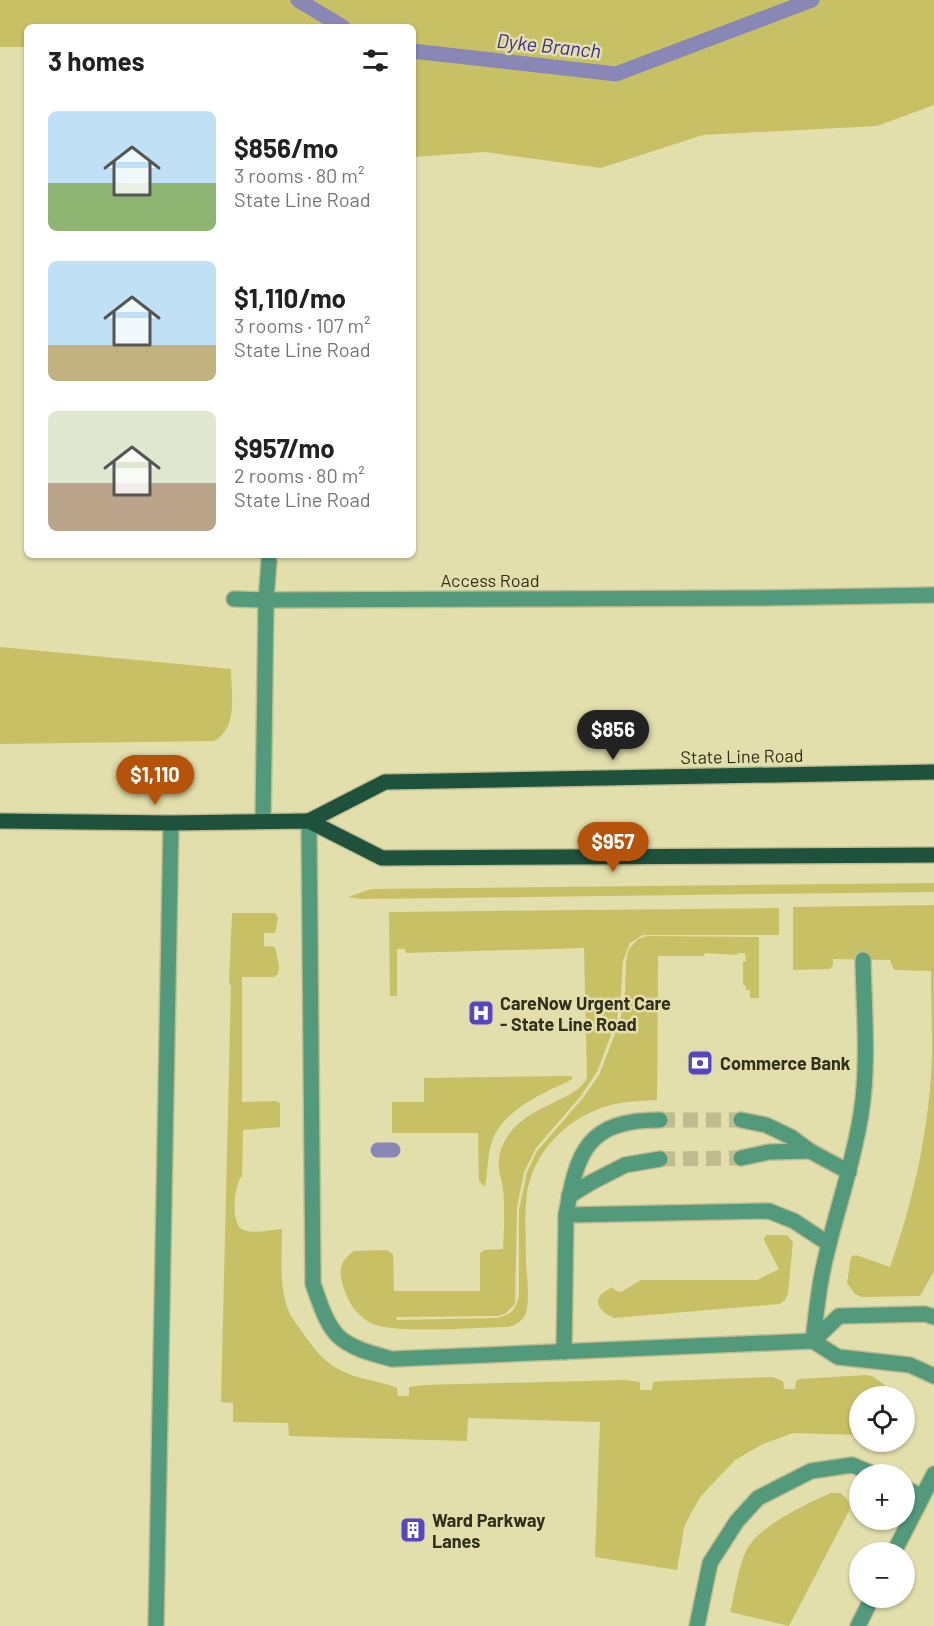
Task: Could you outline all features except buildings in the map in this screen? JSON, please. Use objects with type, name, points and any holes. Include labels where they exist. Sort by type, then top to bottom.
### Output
[{"type":"main road","name":"State Line Road","points":[[309,821],[385,782],[934,772]]},
{"type":"main road","name":"State Line Road","points":[[0,821],[171,823],[309,821],[382,858],[934,855]]},
{"type":"street","points":[[263,821],[266,600],[269,561]]},
{"type":"street","name":"Access Road","points":[[234,599],[759,598],[934,595]]},
{"type":"street","points":[[309,821],[313,1284],[324,1313],[337,1335],[362,1350],[392,1359],[813,1341],[838,1357],[910,1365],[934,1376]]},
{"type":"street","points":[[156,1626],[171,823]]},
{"type":"street","points":[[813,1341],[823,1268],[849,1172],[861,1114],[864,1082],[863,960]]},
{"type":"street","points":[[564,1352],[566,1215],[580,1156],[592,1140],[603,1132],[637,1120],[660,1120]]},
{"type":"street","points":[[741,1120],[766,1125],[791,1137],[810,1151],[849,1172]]},
{"type":"street","points":[[741,1158],[769,1152],[810,1151]]},
{"type":"street","points":[[569,1196],[625,1165],[660,1159]]},
{"type":"street","points":[[566,1215],[769,1211],[794,1221],[829,1244]]},
{"type":"street","points":[[813,1341],[839,1316],[925,1314],[934,1317]]},
{"type":"street","points":[[697,1626],[710,1563],[737,1521],[758,1498],[811,1471],[849,1465]]},
{"type":"street","points":[[899,1542],[934,1474]]},
{"type":"street","points":[[915,1493],[922,1496]]},
{"type":"street","points":[[858,1626],[867,1608]]},
{"type":"shaded area","points":[[0,0],[934,0],[934,105],[877,126],[703,135],[601,168],[485,152],[416,157],[416,24],[24,24],[24,47],[0,47]]},
{"type":"shaded area","points":[[0,647],[231,669],[232,709],[227,728],[214,741],[0,744]]},
{"type":"shaded area","points":[[934,883],[934,892],[361,899],[348,897],[371,889]]},
{"type":"shaded area","points":[[934,905],[934,1271],[920,1296],[862,1297],[855,1294],[847,1283],[851,1257],[856,1255],[890,1267],[919,1162],[931,1081],[931,971],[894,970],[890,960],[833,959],[830,969],[793,970],[793,907]]},
{"type":"shaded area","points":[[779,908],[779,935],[643,935],[630,943],[623,961],[617,1019],[597,1072],[580,1097],[536,1148],[524,1172],[517,1207],[515,1304],[505,1314],[498,1316],[396,1317],[397,1320],[496,1318],[509,1314],[515,1308],[519,1295],[519,1210],[527,1172],[537,1151],[583,1098],[599,1075],[620,1021],[629,949],[638,939],[648,936],[759,937],[759,998],[750,998],[750,990],[746,990],[746,986],[743,985],[745,953],[658,956],[657,1100],[617,1104],[581,1117],[556,1137],[537,1163],[531,1177],[526,1202],[528,1301],[522,1320],[509,1327],[417,1330],[382,1327],[360,1316],[349,1300],[340,1273],[346,1257],[354,1251],[387,1250],[393,1254],[394,1291],[480,1291],[480,1253],[485,1250],[503,1249],[504,1196],[499,1164],[500,1153],[507,1137],[518,1124],[571,1093],[581,1086],[587,1077],[584,948],[406,953],[405,949],[397,949],[397,996],[390,996],[389,912]]},
{"type":"shaded area","points":[[232,913],[275,913],[278,918],[275,933],[264,933],[264,946],[275,947],[279,966],[278,974],[274,977],[242,977],[242,1102],[275,1101],[280,1103],[280,1127],[243,1130],[242,1176],[235,1195],[236,1221],[239,1227],[247,1231],[282,1229],[282,1273],[287,1306],[307,1339],[335,1367],[361,1378],[397,1388],[398,1396],[409,1396],[409,1387],[424,1385],[625,1380],[640,1382],[640,1390],[652,1390],[653,1382],[772,1377],[783,1381],[784,1389],[795,1389],[796,1381],[799,1379],[866,1375],[872,1376],[885,1386],[849,1386],[849,1435],[793,1433],[763,1444],[735,1460],[701,1496],[690,1515],[684,1528],[677,1570],[595,1557],[600,1422],[468,1418],[467,1441],[289,1436],[288,1423],[233,1422],[233,1403],[221,1402],[231,986],[229,983]]},
{"type":"shaded area","points":[[572,1076],[572,1079],[524,1105],[505,1121],[490,1146],[485,1187],[479,1181],[478,1133],[392,1133],[392,1102],[424,1102],[424,1078]]},
{"type":"shaded area","points":[[766,1235],[787,1235],[793,1242],[788,1293],[780,1304],[614,1318],[599,1307],[598,1300],[602,1293],[612,1287],[621,1292],[641,1280],[757,1280],[779,1269],[765,1242]]},
{"type":"shaded area","points":[[831,1493],[840,1493],[848,1503],[849,1511],[789,1626],[730,1612],[741,1563],[753,1540],[785,1516]]},
{"type":"waterway","name":"Dyke Branch","points":[[298,0],[338,24]]},
{"type":"waterway","name":"Dyke Branch","points":[[416,51],[616,74],[812,0]]},
{"type":"waterway","points":[[378,1150],[393,1150]]},
{"type":"tunnel","points":[[660,1120],[741,1120]]},
{"type":"tunnel","points":[[660,1159],[741,1158]]},
{"type":"place","name":"CareNow Urgent Care - State Line Road","points":[[481,1013]]},
{"type":"place","name":"Commerce Bank","points":[[700,1063]]},
{"type":"place","name":"Ward Parkway Lanes","points":[[413,1530]]}]
